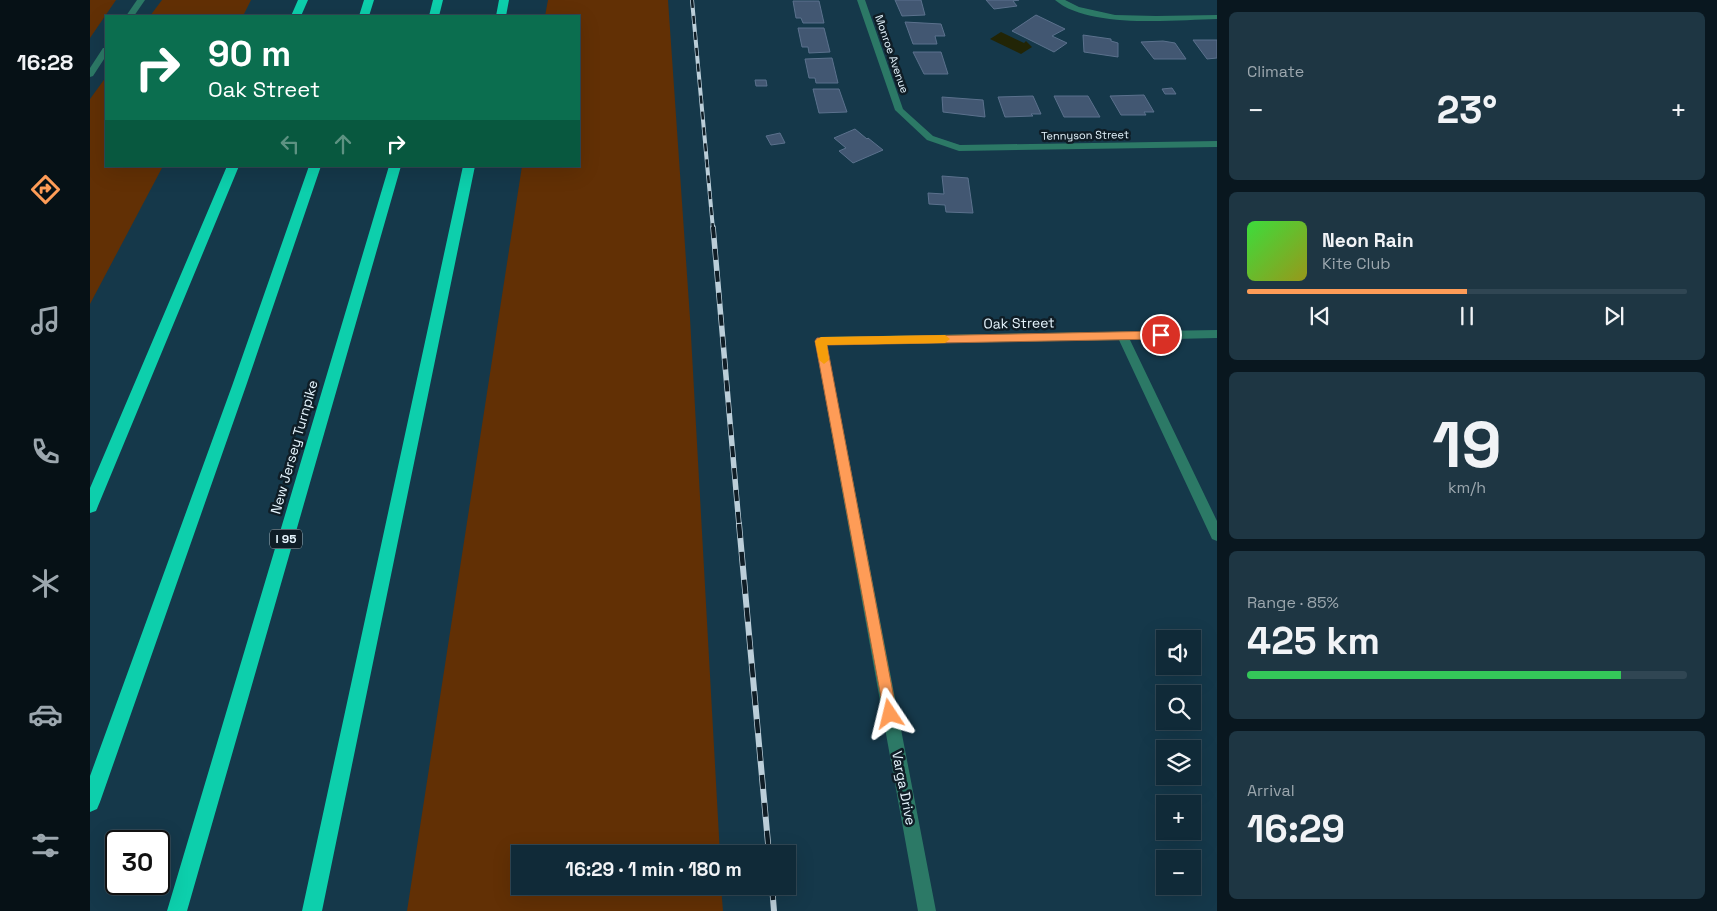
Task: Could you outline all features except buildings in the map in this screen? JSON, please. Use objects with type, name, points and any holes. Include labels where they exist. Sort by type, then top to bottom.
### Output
[{"type":"highway","points":[[296,15],[303,0]]},
{"type":"highway","points":[[364,15],[369,0]]},
{"type":"highway","points":[[434,15],[438,0]]},
{"type":"highway","points":[[501,15],[504,0]]},
{"type":"highway","points":[[90,506],[233,167]]},
{"type":"highway","points":[[90,802],[315,167]]},
{"type":"highway","name":"New Jersey Turnpike","points":[[177,911],[395,167]]},
{"type":"highway","points":[[312,911],[469,167]]},
{"type":"street","points":[[131,15],[141,0]]},
{"type":"street","name":"Monroe Avenue","points":[[861,0],[900,110],[930,138],[954,146]]},
{"type":"street","points":[[1059,0],[1080,10],[1104,16],[1217,17]]},
{"type":"street","points":[[90,74],[105,52]]},
{"type":"street","name":"Tennyson Street","points":[[954,146],[959,148],[1217,144]]},
{"type":"street","name":"Oak Street","points":[[821,341],[1217,334]]},
{"type":"street","points":[[1123,336],[1217,535]]},
{"type":"street","name":"Varga Drive","points":[[821,341],[927,911]]},
{"type":"shaded area","points":[[90,0],[116,0],[105,15],[90,38]]},
{"type":"shaded area","points":[[162,0],[251,0],[244,15],[151,15]]},
{"type":"shaded area","points":[[548,0],[668,0],[690,318],[719,845],[511,845],[511,895],[722,895],[723,911],[407,911],[522,167],[580,167],[580,15],[545,15]]},
{"type":"shaded area","points":[[1001,32],[1024,43],[1026,41],[1032,47],[1021,54],[990,39]]},
{"type":"shaded area","points":[[105,78],[105,167],[162,167],[90,304],[90,99]]},
{"type":"railway","points":[[692,0],[713,229]]},
{"type":"railway","points":[[713,227],[739,525]]},
{"type":"railway","points":[[739,524],[768,845]]},
{"type":"railway","points":[[773,895],[774,911]]},
{"type":"slow traffic","points":[[824,360],[821,341],[945,339]]},
{"type":"route","points":[[890,714],[821,341],[1161,335]]}]
